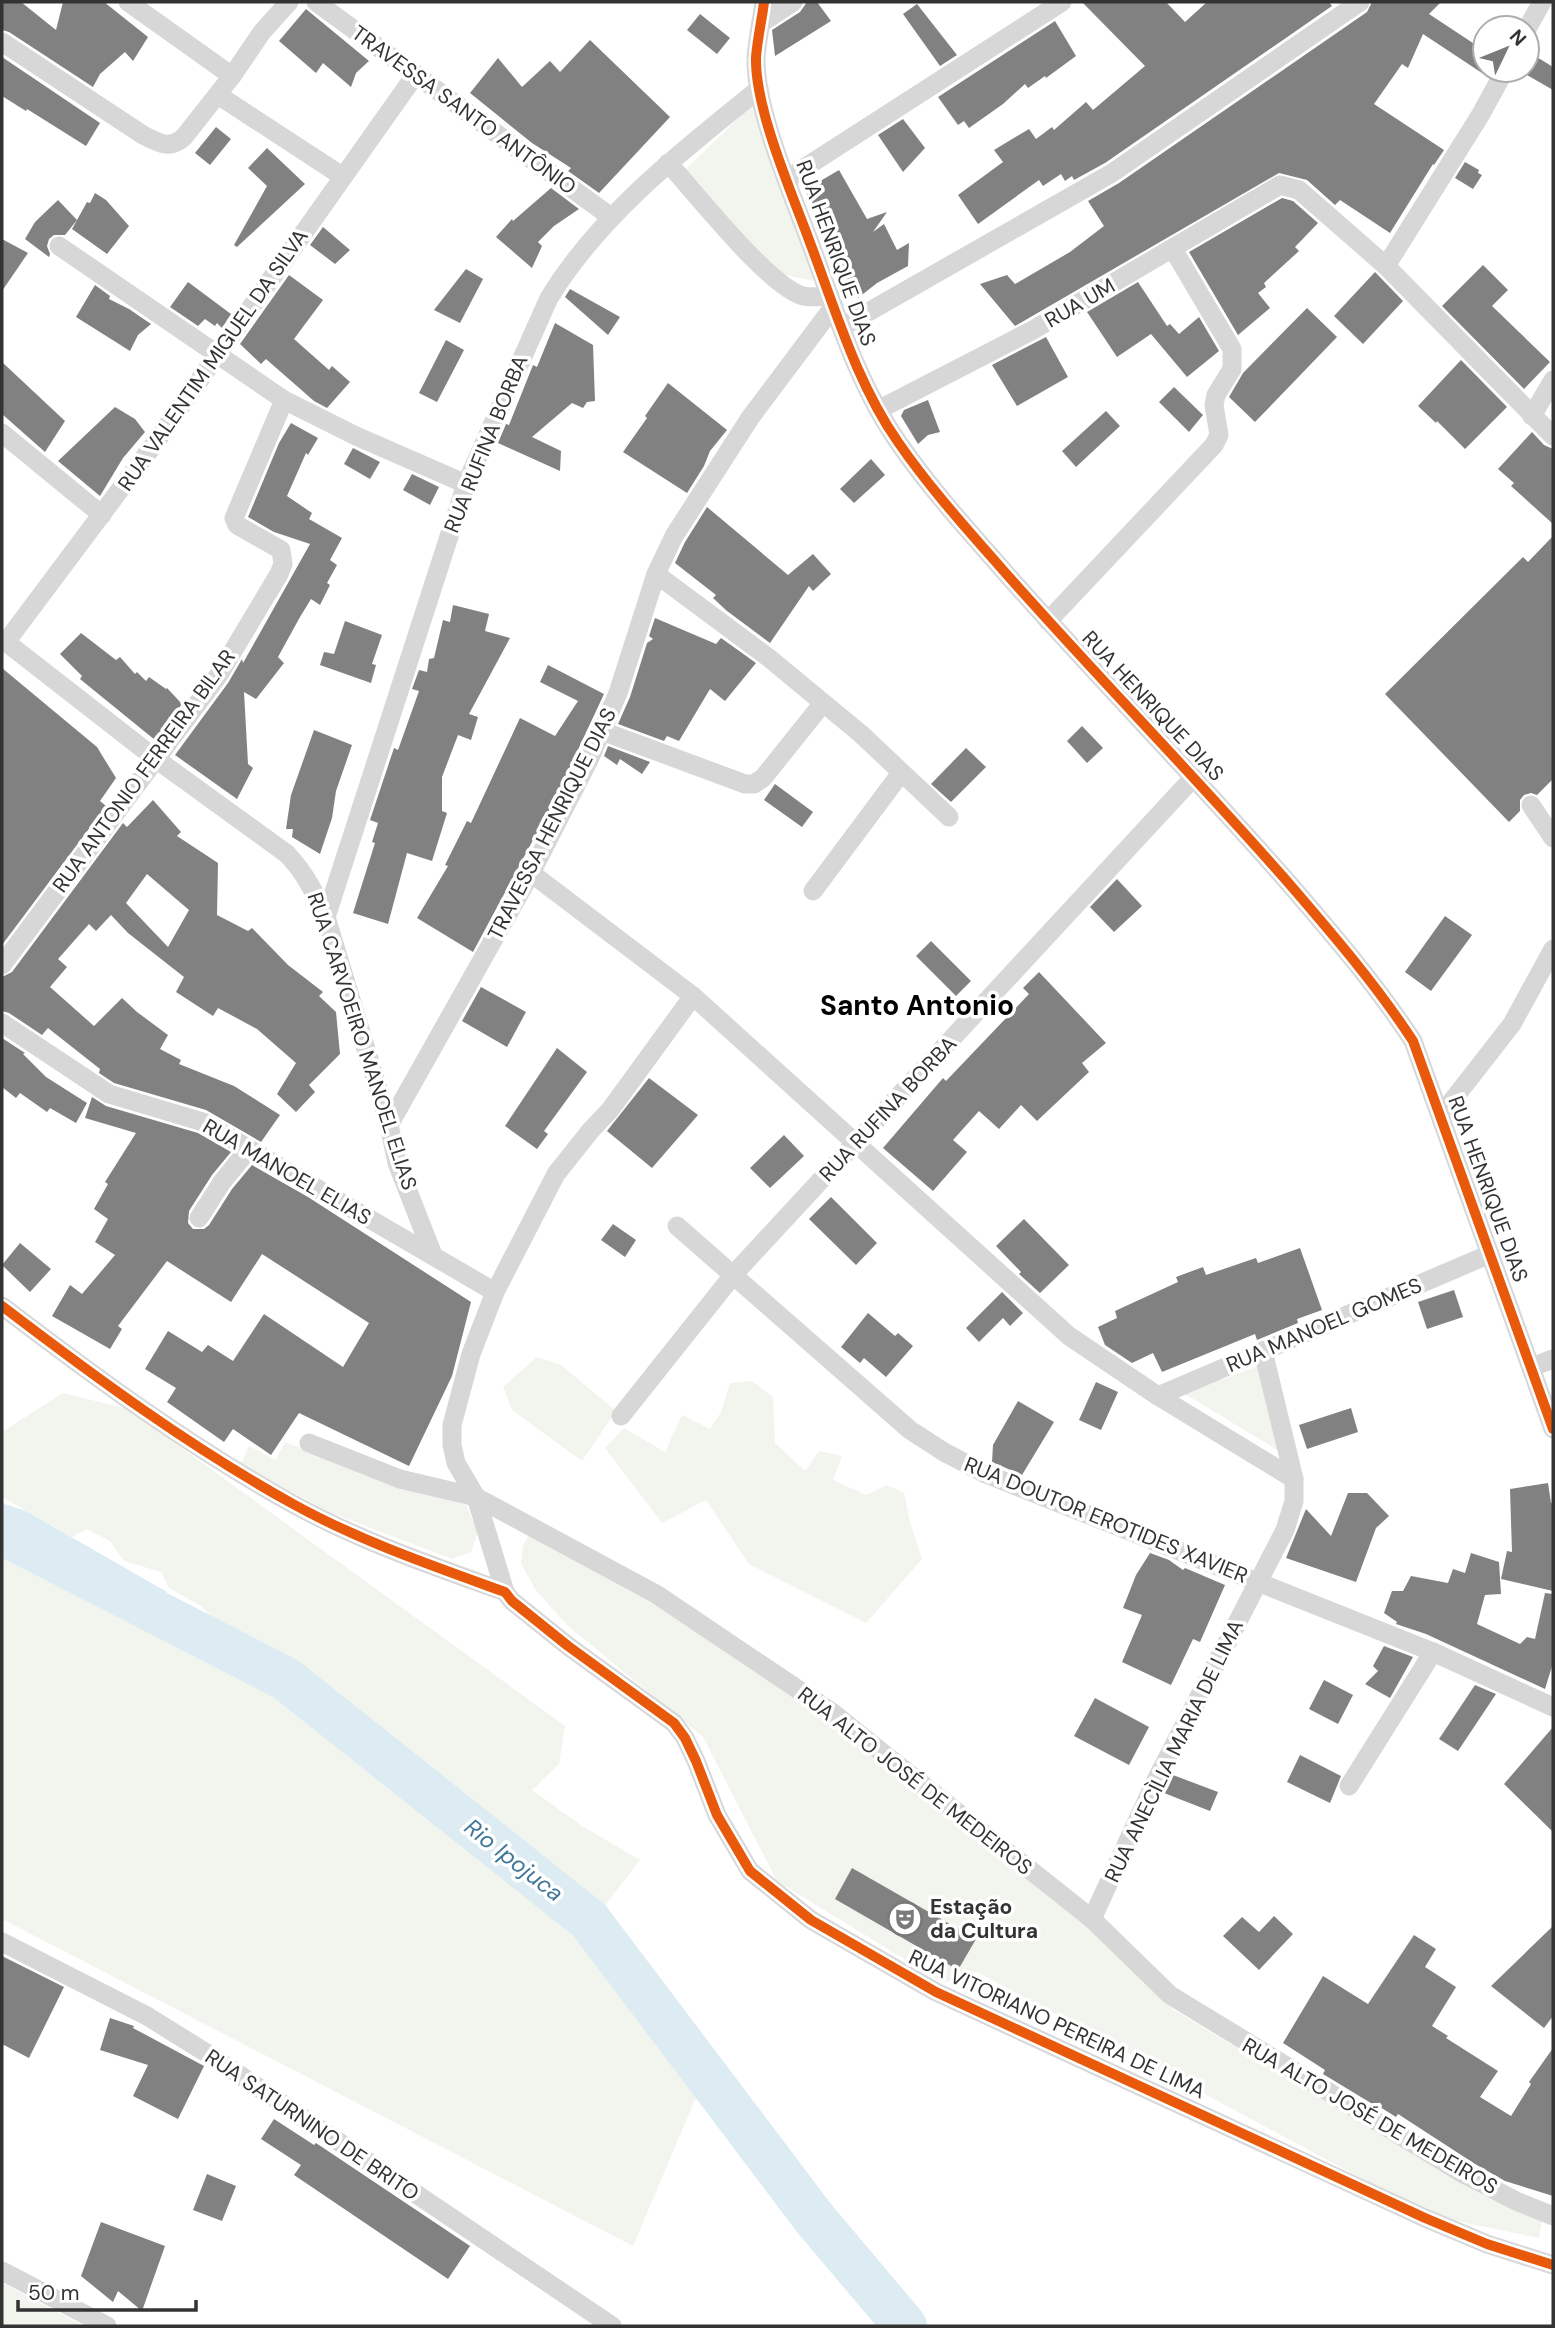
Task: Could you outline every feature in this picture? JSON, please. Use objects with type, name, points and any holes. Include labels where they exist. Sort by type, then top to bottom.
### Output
[{"type":"street","points":[[128,2],[232,76]]},
{"type":"street","points":[[2,42],[159,143],[176,144],[218,95],[262,32],[289,2]]},
{"type":"street","name":"TRAVESSA SANTO ANTÔNIO","points":[[316,2],[611,217]]},
{"type":"street","name":"RUA HENRIQUE DIAS","points":[[764,2],[756,58],[759,89],[787,179],[867,392],[897,442],[951,510],[1048,621],[1262,853],[1366,974],[1413,1041],[1553,1429]]},
{"type":"street","points":[[761,23],[793,2]]},
{"type":"street","points":[[787,179],[1062,2]]},
{"type":"street","points":[[842,327],[1112,173],[1360,2]]},
{"type":"street","name":"RUA VALENTIM MIGUEL DA SILVA","points":[[4,641],[102,515],[416,74]]},
{"type":"street","points":[[1497,84],[1387,266],[1553,436]]},
{"type":"street","name":"RUA RUFINA BORBA","points":[[326,917],[466,484],[548,298],[564,273],[611,217],[668,163],[759,89]]},
{"type":"street","points":[[218,95],[342,176]]},
{"type":"street","points":[[668,163],[760,265],[782,284],[803,296],[832,301]]},
{"type":"street","name":"RUA UM","points":[[878,410],[1033,330],[1276,186],[1290,186],[1299,190],[1387,266]]},
{"type":"street","points":[[59,246],[284,400],[356,436],[466,484]]},
{"type":"street","points":[[1048,621],[1214,445],[1219,435],[1214,405],[1216,395],[1232,369],[1232,349],[1173,249]]},
{"type":"street","name":"TRAVESSA HENRIQUE DIAS","points":[[389,1125],[531,873],[601,731],[618,693],[656,574],[674,536],[750,418],[832,301]]},
{"type":"street","points":[[1532,416],[1553,380]]},
{"type":"street","name":"RUA ANTONIO FERREIRA BILAR","points":[[2,965],[218,676],[283,564],[281,550],[237,525],[234,518],[284,400]]},
{"type":"street","points":[[2,433],[102,515]]},
{"type":"street","points":[[656,574],[769,658],[861,734],[950,817]]},
{"type":"street","name":"RUA CARVOEIRO MANOEL ELIAS","points":[[4,641],[156,759],[288,854],[302,869],[326,917],[389,1125],[397,1163],[433,1255]]},
{"type":"street","points":[[601,731],[745,784],[754,784],[763,778],[823,703]]},
{"type":"street","points":[[813,891],[901,773]]},
{"type":"street","name":"RUA RUFINA BORBA","points":[[621,1416],[734,1274],[1194,778]]},
{"type":"street","points":[[1531,805],[1553,838]]},
{"type":"street","points":[[531,873],[693,996],[1069,1336],[1158,1396],[1294,1479]]},
{"type":"street","points":[[1441,1115],[1512,1024],[1553,949]]},
{"type":"street","points":[[505,1592],[476,1497],[456,1463],[452,1425],[471,1354],[495,1292],[556,1174],[610,1110],[693,996]]},
{"type":"street","name":"RUA MANOEL ELIAS","points":[[2,1023],[109,1094],[202,1122],[495,1292]]},
{"type":"street","points":[[199,1218],[222,1182],[249,1149]]},
{"type":"street","name":"RUA DOUTOR EROTIDES XAVIER","points":[[677,1226],[910,1430],[944,1452],[986,1474],[1433,1652],[1553,1707]]},
{"type":"street","name":"RUA MANOEL GOMES","points":[[1158,1396],[1490,1254]]},
{"type":"street","name":"RUA VITORIANO PEREIRA DE LIMA","points":[[2,1306],[94,1376],[294,1505],[360,1537],[505,1592],[512,1601],[568,1646],[674,1723],[696,1761],[717,1815],[750,1871],[811,1920],[936,1992],[1425,2218],[1487,2244],[1553,2265]]},
{"type":"street","points":[[1263,1351],[1294,1479]]},
{"type":"street","points":[[1531,1367],[1553,1359]]},
{"type":"street","name":"RUA ALTO JOSÉ DE MEDEIROS","points":[[309,1443],[400,1479],[476,1497],[656,1594],[833,1713],[1092,1919],[1170,1995],[1191,2010],[1460,2172],[1516,2201],[1553,2216]]},
{"type":"street","name":"RUA ANECÌLIA MARIA DE LIMA","points":[[1092,1919],[1157,1778],[1285,1530],[1294,1501],[1294,1479]]},
{"type":"street","points":[[1349,1786],[1433,1652]]},
{"type":"street","name":"RUA SATURNINO DE BRITO","points":[[2,1941],[159,2023],[612,2326]]},
{"type":"street","points":[[2,2271],[107,2326]]},
{"type":"shaded area","points":[[753,104],[820,282],[779,274],[685,170]]},
{"type":"shaded area","points":[[537,1357],[561,1365],[616,1411],[582,1461],[512,1410],[503,1387]]},
{"type":"shaded area","points":[[1260,1365],[1284,1454],[1185,1394]]},
{"type":"shaded area","points":[[752,1381],[773,1397],[775,1443],[805,1471],[819,1451],[842,1456],[833,1480],[866,1495],[887,1485],[904,1493],[922,1559],[866,1623],[749,1564],[706,1500],[662,1523],[605,1448],[624,1428],[665,1452],[682,1415],[710,1429],[721,1412],[730,1383]]},
{"type":"shaded area","points":[[63,1393],[128,1409],[565,1726],[559,1764],[532,1790],[582,1826],[640,1860],[603,1908],[319,1682],[226,1631],[201,1606],[169,1588],[161,1572],[124,1561],[110,1541],[87,1529],[72,1537],[2,1497],[2,1432]]},
{"type":"shaded area","points":[[285,1442],[415,1492],[466,1505],[478,1532],[471,1552],[452,1559],[329,1512],[241,1464],[249,1446],[276,1460]]},
{"type":"shaded area","points":[[2,1503],[26,1511],[167,1592],[138,1619],[2,1548]]},
{"type":"shaded area","points":[[532,1528],[838,1722],[1091,1927],[1174,2010],[1482,2195],[1542,2221],[1539,2238],[1432,2216],[977,1972],[943,1983],[777,1881],[703,1737],[568,1626],[535,1589],[521,1563],[523,1546]]},
{"type":"shaded area","points":[[2,1544],[214,1642],[507,1855],[706,2074],[633,2246],[2,1919]]},
{"type":"shaded area","points":[[2,2283],[84,2326],[2,2326]]},
{"type":"building","points":[[2,2],[21,2],[56,30],[63,2],[104,2],[148,37],[133,61],[125,52],[100,74],[93,87],[2,30]]},
{"type":"building","points":[[807,2],[817,2],[831,21],[775,56],[772,30],[800,12]]},
{"type":"building","points":[[1082,2],[1166,2],[1185,22],[1207,2],[1329,2],[1332,6],[1105,163],[1074,180],[1072,176],[1065,181],[1061,174],[1043,186],[1039,180],[978,224],[958,195],[1003,162],[994,150],[1029,129],[1036,139],[1052,127],[1054,130],[1086,102],[1093,110],[1145,66]]},
{"type":"building","points":[[1372,2],[1441,2],[1429,14],[1471,42],[1471,66],[1423,34],[1408,68],[1402,64],[1374,104],[1444,150],[1390,233],[1340,200],[1335,205],[1307,180],[1279,173],[1015,326],[980,284],[1007,275],[1015,284],[1070,252],[1104,226],[1088,201],[1119,183],[1367,12]]},
{"type":"building","points":[[917,4],[957,55],[940,66],[903,14]]},
{"type":"building","points":[[306,9],[369,61],[356,73],[351,87],[323,63],[316,73],[279,41]]},
{"type":"building","points":[[700,14],[730,38],[717,54],[687,30]]},
{"type":"building","points":[[1055,21],[1076,56],[1028,88],[1025,84],[1003,104],[969,128],[964,121],[958,125],[938,97]]},
{"type":"building","points":[[590,40],[670,117],[599,193],[568,171],[571,168],[532,143],[470,93],[498,58],[522,87],[550,61],[560,72]]},
{"type":"building","points":[[2,57],[100,123],[86,146],[2,96]]},
{"type":"building","points":[[1541,60],[1553,67],[1553,90],[1541,83]]},
{"type":"building","points":[[903,119],[925,148],[903,172],[878,135]]},
{"type":"building","points":[[216,127],[231,139],[210,165],[195,153]]},
{"type":"building","points":[[267,148],[305,184],[237,247],[234,245],[267,186],[248,168]]},
{"type":"building","points":[[1465,162],[1479,170],[1478,173],[1482,175],[1473,189],[1455,178]]},
{"type":"building","points":[[839,170],[867,219],[887,212],[873,232],[884,224],[897,250],[909,243],[908,266],[877,283],[858,298],[838,265],[840,263],[830,244],[834,240],[805,190]]},
{"type":"building","points":[[551,188],[579,209],[554,226],[538,242],[542,246],[532,268],[496,237],[512,219],[513,221]]},
{"type":"building","points":[[95,193],[106,200],[129,226],[107,254],[72,229]]},
{"type":"building","points":[[1282,198],[1293,201],[1318,223],[1295,247],[1299,251],[1264,283],[1266,287],[1258,293],[1270,308],[1238,335],[1189,252]]},
{"type":"building","points":[[58,200],[77,220],[65,235],[54,235],[49,239],[49,257],[25,239],[35,222]]},
{"type":"building","points":[[323,227],[350,250],[335,264],[310,245]]},
{"type":"building","points":[[2,239],[28,253],[2,291]]},
{"type":"building","points":[[1483,265],[1508,290],[1492,306],[1550,362],[1524,389],[1442,306]]},
{"type":"building","points":[[466,269],[483,279],[460,323],[434,310]]},
{"type":"building","points":[[1375,272],[1403,301],[1363,344],[1334,316]]},
{"type":"building","points":[[289,275],[323,300],[294,339],[329,370],[332,366],[350,382],[327,408],[314,401],[266,359],[261,364],[240,344]]},
{"type":"building","points":[[188,282],[231,314],[222,328],[205,319],[198,326],[170,307]]},
{"type":"building","points":[[1138,282],[1167,326],[1170,324],[1179,334],[1199,317],[1219,351],[1187,377],[1151,334],[1117,357],[1087,312]]},
{"type":"building","points":[[95,285],[110,296],[109,299],[151,324],[138,335],[130,351],[76,317]]},
{"type":"building","points":[[570,289],[620,317],[608,335],[565,297]]},
{"type":"building","points":[[1307,308],[1337,337],[1255,422],[1229,397],[1243,373]]},
{"type":"building","points":[[555,323],[593,345],[595,401],[587,402],[583,408],[572,403],[532,437],[561,451],[560,471],[498,443],[506,424],[509,425],[533,365],[537,367]]},
{"type":"building","points":[[1046,337],[1068,377],[1017,406],[992,365]]},
{"type":"building","points":[[446,340],[464,350],[437,402],[419,393]]},
{"type":"building","points":[[1461,360],[1507,407],[1465,449],[1418,406]]},
{"type":"building","points":[[2,362],[65,421],[45,452],[2,414]]},
{"type":"building","points":[[668,383],[727,430],[710,451],[687,493],[623,452]]},
{"type":"building","points":[[1174,387],[1203,415],[1189,432],[1159,402]]},
{"type":"building","points":[[928,400],[940,432],[928,435],[918,444],[901,416],[904,410]]},
{"type":"building","points":[[115,407],[135,419],[145,432],[123,458],[100,496],[58,461]]},
{"type":"building","points":[[1106,411],[1120,426],[1076,467],[1062,451]]},
{"type":"building","points":[[291,423],[318,438],[308,455],[306,453],[287,496],[312,513],[309,519],[342,538],[330,560],[337,565],[327,583],[330,585],[320,605],[311,599],[300,617],[278,657],[284,663],[256,699],[244,692],[248,764],[253,768],[237,799],[175,755],[228,683],[242,659],[243,663],[310,544],[274,532],[248,517],[279,443]]},
{"type":"building","points":[[1532,432],[1544,445],[1553,449],[1553,524],[1511,486],[1514,483],[1498,469]]},
{"type":"building","points":[[353,448],[380,462],[370,479],[344,464]]},
{"type":"building","points":[[871,459],[885,475],[854,503],[840,489]]},
{"type":"building","points":[[412,474],[439,487],[430,505],[403,490]]},
{"type":"building","points":[[707,507],[788,575],[813,554],[831,574],[813,591],[809,586],[770,643],[727,611],[713,598],[716,595],[675,563]]},
{"type":"building","points":[[1553,536],[1553,779],[1537,795],[1524,795],[1520,800],[1520,811],[1509,822],[1385,694],[1523,557],[1528,562]]},
{"type":"building","points":[[453,605],[489,614],[485,631],[510,638],[469,714],[478,717],[471,740],[458,735],[442,777],[442,811],[447,813],[432,861],[407,853],[388,924],[353,913],[375,843],[372,842],[378,823],[370,820],[394,748],[398,750],[419,691],[412,689],[419,670],[427,672],[429,659],[434,658],[443,620],[450,622]]},
{"type":"building","points":[[655,618],[716,644],[721,638],[756,663],[725,701],[710,689],[679,741],[667,736],[664,741],[618,724],[630,697],[647,643],[653,639],[649,636]]},
{"type":"building","points":[[345,621],[382,635],[372,664],[376,665],[371,683],[320,665],[324,652],[334,654]]},
{"type":"building","points":[[81,633],[116,660],[120,657],[135,674],[137,672],[146,681],[149,677],[167,688],[182,704],[155,740],[80,679],[82,676],[60,654]]},
{"type":"building","points":[[548,665],[604,694],[554,801],[473,952],[417,918],[448,866],[445,865],[467,821],[471,823],[520,718],[555,736],[578,701],[540,682]]},
{"type":"building","points":[[2,668],[97,747],[116,778],[100,801],[106,806],[2,945]]},
{"type":"building","points":[[1082,726],[1103,748],[1087,763],[1067,741]]},
{"type":"building","points":[[314,730],[352,745],[336,791],[332,818],[320,854],[292,837],[293,829],[286,829],[291,795]]},
{"type":"building","points":[[608,746],[650,762],[642,774],[620,759],[617,765],[604,756]]},
{"type":"building","points":[[966,748],[986,767],[951,802],[931,784]]},
{"type":"building","points":[[775,784],[813,812],[802,827],[764,800]]},
{"type":"building","points":[[153,800],[181,832],[177,836],[218,863],[217,915],[248,931],[252,928],[288,965],[323,992],[319,996],[336,1012],[340,1054],[309,1085],[315,1092],[296,1112],[277,1094],[296,1063],[257,1029],[218,1008],[213,1016],[176,992],[184,977],[128,933],[111,915],[96,931],[89,924],[58,959],[67,967],[50,987],[94,1026],[122,998],[168,1035],[160,1049],[181,1060],[179,1064],[234,1086],[280,1115],[261,1142],[206,1110],[114,1083],[48,1028],[42,1035],[2,1011],[2,977],[12,972],[123,823],[127,827]],"holes":[[[147,874],[189,910],[168,947],[126,903]]]},
{"type":"building","points":[[1117,879],[1142,906],[1114,932],[1090,907]]},
{"type":"building","points":[[1445,916],[1472,935],[1431,991],[1405,972]]},
{"type":"building","points":[[931,941],[971,981],[956,996],[916,956]]},
{"type":"building","points":[[1039,972],[1106,1043],[1082,1063],[1089,1072],[1037,1121],[1021,1105],[999,1129],[979,1111],[953,1140],[967,1152],[933,1191],[883,1148],[943,1078],[946,1081],[1029,994],[1023,988]]},
{"type":"building","points":[[481,987],[526,1012],[507,1047],[462,1021]]},
{"type":"building","points":[[2,1038],[25,1053],[23,1054],[46,1077],[87,1103],[76,1123],[50,1108],[47,1112],[20,1093],[16,1098],[2,1087]]},
{"type":"building","points":[[557,1048],[587,1072],[544,1131],[548,1134],[537,1149],[505,1126]]},
{"type":"building","points":[[649,1078],[698,1115],[652,1168],[607,1131]]},
{"type":"building","points":[[92,1097],[106,1106],[198,1133],[231,1152],[212,1175],[189,1211],[188,1223],[193,1229],[204,1229],[209,1225],[232,1189],[252,1165],[308,1197],[471,1302],[452,1376],[409,1466],[299,1413],[271,1455],[233,1429],[224,1442],[167,1402],[176,1388],[145,1369],[168,1331],[202,1352],[208,1345],[233,1361],[264,1314],[343,1367],[369,1323],[262,1254],[231,1302],[167,1261],[118,1326],[122,1329],[110,1349],[52,1316],[70,1285],[82,1294],[115,1255],[95,1242],[108,1219],[94,1209],[108,1184],[105,1182],[136,1133],[85,1118]]},
{"type":"building","points":[[784,1135],[804,1156],[770,1188],[750,1168]]},
{"type":"building","points":[[831,1197],[877,1243],[856,1265],[809,1219]]},
{"type":"building","points":[[1024,1219],[1069,1265],[1040,1293],[1019,1274],[1021,1272],[996,1246]]},
{"type":"building","points":[[613,1224],[636,1240],[625,1257],[601,1240]]},
{"type":"building","points":[[20,1243],[51,1269],[30,1292],[2,1265]]},
{"type":"building","points":[[1300,1248],[1322,1310],[1297,1319],[1298,1323],[1257,1340],[1255,1334],[1162,1372],[1153,1353],[1132,1363],[1105,1345],[1098,1327],[1117,1318],[1115,1311],[1178,1282],[1176,1277],[1203,1267],[1206,1275],[1256,1258],[1258,1263]]},
{"type":"building","points":[[1454,1290],[1463,1317],[1427,1329],[1418,1302]]},
{"type":"building","points":[[1002,1292],[1023,1313],[1010,1326],[1003,1318],[979,1342],[966,1328]]},
{"type":"building","points":[[868,1313],[895,1336],[898,1333],[913,1346],[886,1377],[864,1358],[860,1363],[841,1347]]},
{"type":"building","points":[[1096,1382],[1118,1392],[1101,1430],[1079,1420]]},
{"type":"building","points":[[1018,1401],[1054,1422],[1022,1475],[992,1462],[993,1445]]},
{"type":"building","points":[[1351,1408],[1358,1432],[1307,1449],[1299,1425]]},
{"type":"building","points":[[1548,1483],[1553,1503],[1553,1591],[1501,1579],[1507,1551],[1512,1552],[1510,1489]]},
{"type":"building","points":[[1348,1493],[1367,1493],[1389,1516],[1376,1528],[1356,1582],[1286,1558],[1306,1509],[1331,1536]]},
{"type":"building","points":[[1150,1553],[1169,1560],[1183,1570],[1185,1568],[1225,1585],[1200,1642],[1193,1639],[1171,1685],[1122,1662],[1142,1615],[1123,1608],[1136,1575]]},
{"type":"building","points":[[1471,1553],[1499,1562],[1501,1594],[1485,1595],[1477,1624],[1520,1644],[1527,1637],[1535,1639],[1545,1593],[1553,1594],[1553,1663],[1545,1689],[1426,1634],[1396,1624],[1397,1622],[1384,1613],[1392,1591],[1403,1591],[1411,1576],[1448,1583],[1453,1569],[1465,1573]]},
{"type":"building","points":[[1384,1646],[1413,1657],[1390,1698],[1365,1684],[1378,1671],[1373,1666]]},
{"type":"building","points":[[1324,1680],[1353,1695],[1338,1724],[1309,1709]]},
{"type":"building","points":[[1475,1685],[1496,1694],[1458,1751],[1439,1739]]},
{"type":"building","points":[[1095,1698],[1149,1727],[1129,1765],[1074,1736]]},
{"type":"building","points":[[1553,1727],[1553,1832],[1504,1784]]},
{"type":"building","points":[[1300,1755],[1341,1776],[1330,1803],[1287,1782]]},
{"type":"building","points":[[1173,1775],[1218,1792],[1210,1811],[1164,1793]]},
{"type":"building","name":"Estação da Cultura","points":[[852,1868],[976,1939],[958,1970],[835,1899]]},
{"type":"building","points":[[1274,1916],[1293,1934],[1259,1970],[1223,1936],[1242,1917],[1259,1932]]},
{"type":"building","points":[[1553,1926],[1553,2016],[1544,2028],[1491,1986]]},
{"type":"building","points":[[1414,1935],[1436,1949],[1425,1967],[1456,1987],[1432,2026],[1498,2071],[1480,2097],[1511,2116],[1531,2084],[1529,2082],[1553,2048],[1553,2196],[1505,2181],[1475,2164],[1398,2114],[1396,2117],[1379,2108],[1323,2074],[1325,2070],[1283,2043],[1323,1976],[1368,2004]]},
{"type":"building","points":[[2,1956],[64,1987],[29,2058],[2,2044]]},
{"type":"building","points":[[110,2018],[134,2026],[133,2028],[204,2066],[178,2119],[133,2096],[148,2065],[100,2050]]},
{"type":"building","points":[[274,2119],[314,2145],[316,2143],[470,2246],[448,2279],[294,2175],[301,2165],[261,2139]]},
{"type":"building","points":[[207,2174],[236,2186],[222,2221],[193,2210]]},
{"type":"building","points":[[101,2222],[165,2246],[142,2311],[118,2291],[113,2302],[81,2276]]},
{"type":"waterway","name":"Rio Ipojuca","points":[[2,1533],[286,1679],[589,1920],[814,2218],[905,2326]]},
{"type":"cycle path","points":[[764,2],[756,58],[761,101],[784,174],[848,344],[883,419],[922,475],[975,538],[1340,943],[1413,1041],[1553,1429]]},
{"type":"cycle path","points":[[2,1306],[144,1410],[217,1459],[293,1504],[371,1541],[505,1592],[512,1601],[568,1646],[674,1723],[696,1761],[717,1815],[750,1871],[811,1920],[936,1992],[1425,2218],[1487,2244],[1553,2265]]},
{"type":"place","name":"Estação da Cultura","points":[[905,1919]]},
{"type":"district","name":"Santo Antonio","points":[[917,1005]]}]
